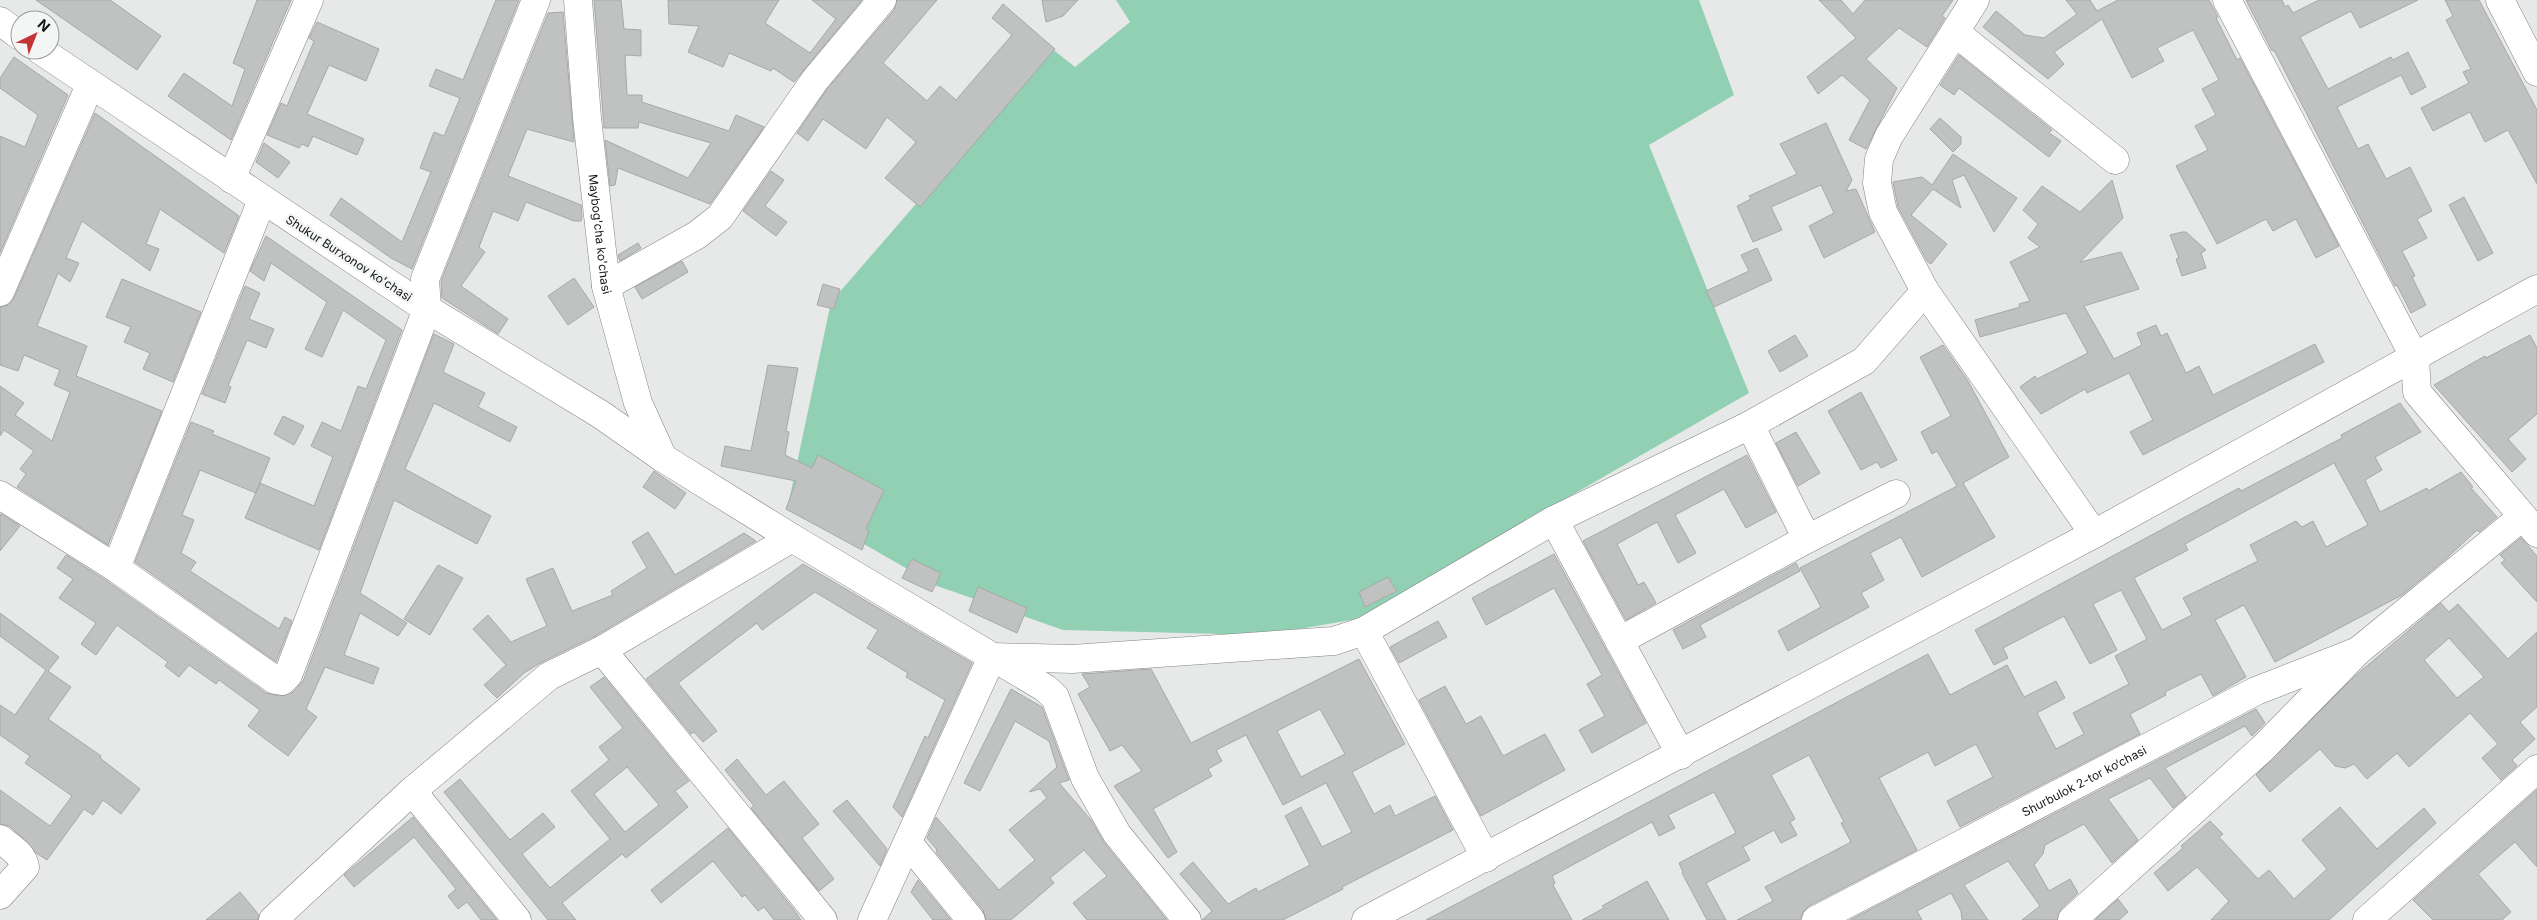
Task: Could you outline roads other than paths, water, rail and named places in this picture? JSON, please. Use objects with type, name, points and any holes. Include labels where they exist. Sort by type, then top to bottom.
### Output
[{"type":"street","points":[[231,179],[309,0]]},
{"type":"street","points":[[0,495],[116,568],[269,676],[279,682],[282,681],[288,675],[427,309],[425,279],[536,0]]},
{"type":"street","name":"Maybog'cha ko'chasi","points":[[578,0],[587,118],[606,286],[638,403],[663,458]]},
{"type":"street","points":[[606,286],[697,236],[720,217],[815,80],[882,0]]},
{"type":"street","points":[[1975,0],[1956,33],[1889,136],[1879,159],[1877,183],[1883,212],[1925,291],[2094,534]]},
{"type":"street","points":[[2072,920],[2263,748],[2358,651],[2530,525],[2417,392],[2415,358],[2227,0]]},
{"type":"street","points":[[2500,0],[2537,72]]},
{"type":"street","points":[[1956,33],[2115,160]]},
{"type":"street","name":"Shukur Burxonov koʻchasi","points":[[54,60],[427,309],[600,414],[663,458],[792,538],[1045,688],[1055,697],[1085,778],[1118,834],[1187,920]]},
{"type":"street","points":[[0,292],[90,85]]},
{"type":"street","points":[[116,568],[262,200]]},
{"type":"street","points":[[1366,920],[1681,755],[2094,534],[2537,289]]},
{"type":"street","points":[[872,920],[909,844],[992,658],[1072,659],[1334,641],[1364,631],[1554,520],[1750,424],[1864,361],[1925,291]]},
{"type":"street","points":[[1750,424],[1807,539]]},
{"type":"street","points":[[1619,641],[1807,539],[1896,494]]},
{"type":"street","points":[[1554,520],[1681,755]]},
{"type":"street","points":[[273,920],[412,791],[549,676],[602,650],[792,538]]},
{"type":"street","points":[[1364,631],[1486,858]]},
{"type":"street","points":[[602,650],[823,920]]},
{"type":"street","name":"Shurbulok 2-tor ko‘chasi","points":[[1816,920],[2256,691],[2358,651]]},
{"type":"street","points":[[2367,920],[2537,769]]},
{"type":"street","points":[[412,791],[517,920]]},
{"type":"street","points":[[0,839],[18,852],[24,860],[25,867],[0,895]]},
{"type":"street","points":[[909,844],[971,920]]}]
